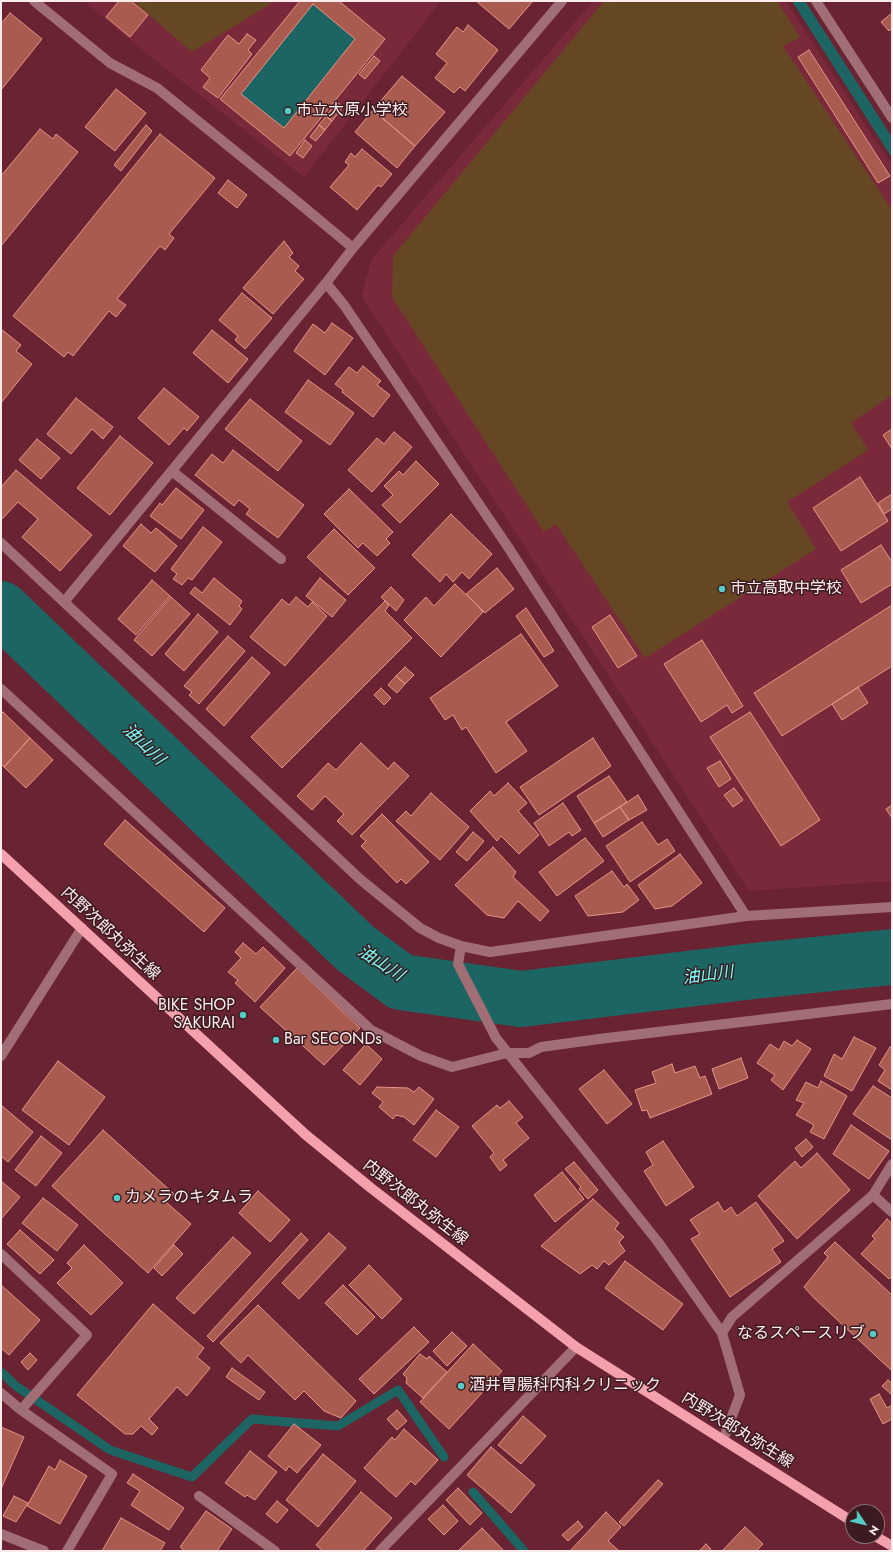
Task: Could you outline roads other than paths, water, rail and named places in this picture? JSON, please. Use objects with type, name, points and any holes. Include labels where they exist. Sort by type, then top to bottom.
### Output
[{"type":"main road","name":"内野次郎丸弥生線","points":[[1,854],[306,1135],[371,1188],[576,1347],[845,1517]]},
{"type":"street","points":[[34,1],[110,63],[157,88],[353,248]]},
{"type":"street","points":[[64,602],[326,283],[353,248],[562,1]]},
{"type":"street","points":[[816,1],[892,118]]},
{"type":"street","points":[[326,283],[344,305],[508,547],[746,916]]},
{"type":"street","points":[[172,470],[281,559]]},
{"type":"street","points":[[1,543],[361,880],[420,928],[439,938],[461,946],[490,952],[746,916],[892,907]]},
{"type":"street","points":[[1,689],[372,1030],[421,1056],[452,1067],[507,1053],[529,1053],[541,1047],[892,1004]]},
{"type":"street","points":[[1,1056],[82,928]]},
{"type":"street","points":[[461,946],[458,964],[496,1038],[658,1242],[722,1333],[740,1395],[723,1440]]},
{"type":"street","points":[[722,1333],[732,1317],[873,1195],[892,1164]]},
{"type":"street","points":[[873,1195],[892,1212]]},
{"type":"street","points":[[1,1254],[87,1335],[22,1409]]},
{"type":"street","points":[[380,1551],[576,1347]]},
{"type":"street","points":[[1,1393],[112,1474],[67,1551]]},
{"type":"street","points":[[199,1496],[275,1551]]},
{"type":"street","points":[[1,1534],[44,1551]]},
{"type":"water","points":[[792,1],[805,1],[892,137],[892,158]]},
{"type":"water","points":[[313,4],[355,39],[284,128],[241,94]]},
{"type":"waterway","name":"油山川","points":[[1,609],[355,948],[401,982],[521,999],[754,971],[892,957]]},
{"type":"waterway","points":[[1,1372],[16,1386],[110,1450],[192,1477],[252,1419],[338,1426],[398,1390],[444,1457]]},
{"type":"waterway","points":[[473,1492],[524,1551]]},
{"type":"place","name":"市立大原小学校","points":[[288,111]]},
{"type":"place","name":"市立高取中学校","points":[[722,589]]},
{"type":"place","name":"BIKE SHOP SAKURAI","points":[[243,1015]]},
{"type":"place","name":"Bar SECONDs","points":[[276,1040]]},
{"type":"place","name":"カメラのキタムラ","points":[[117,1198]]},
{"type":"place","name":"なるスペースリブ","points":[[873,1334]]},
{"type":"place","name":"酒井胃腸科内科クリニック","points":[[461,1386]]}]
